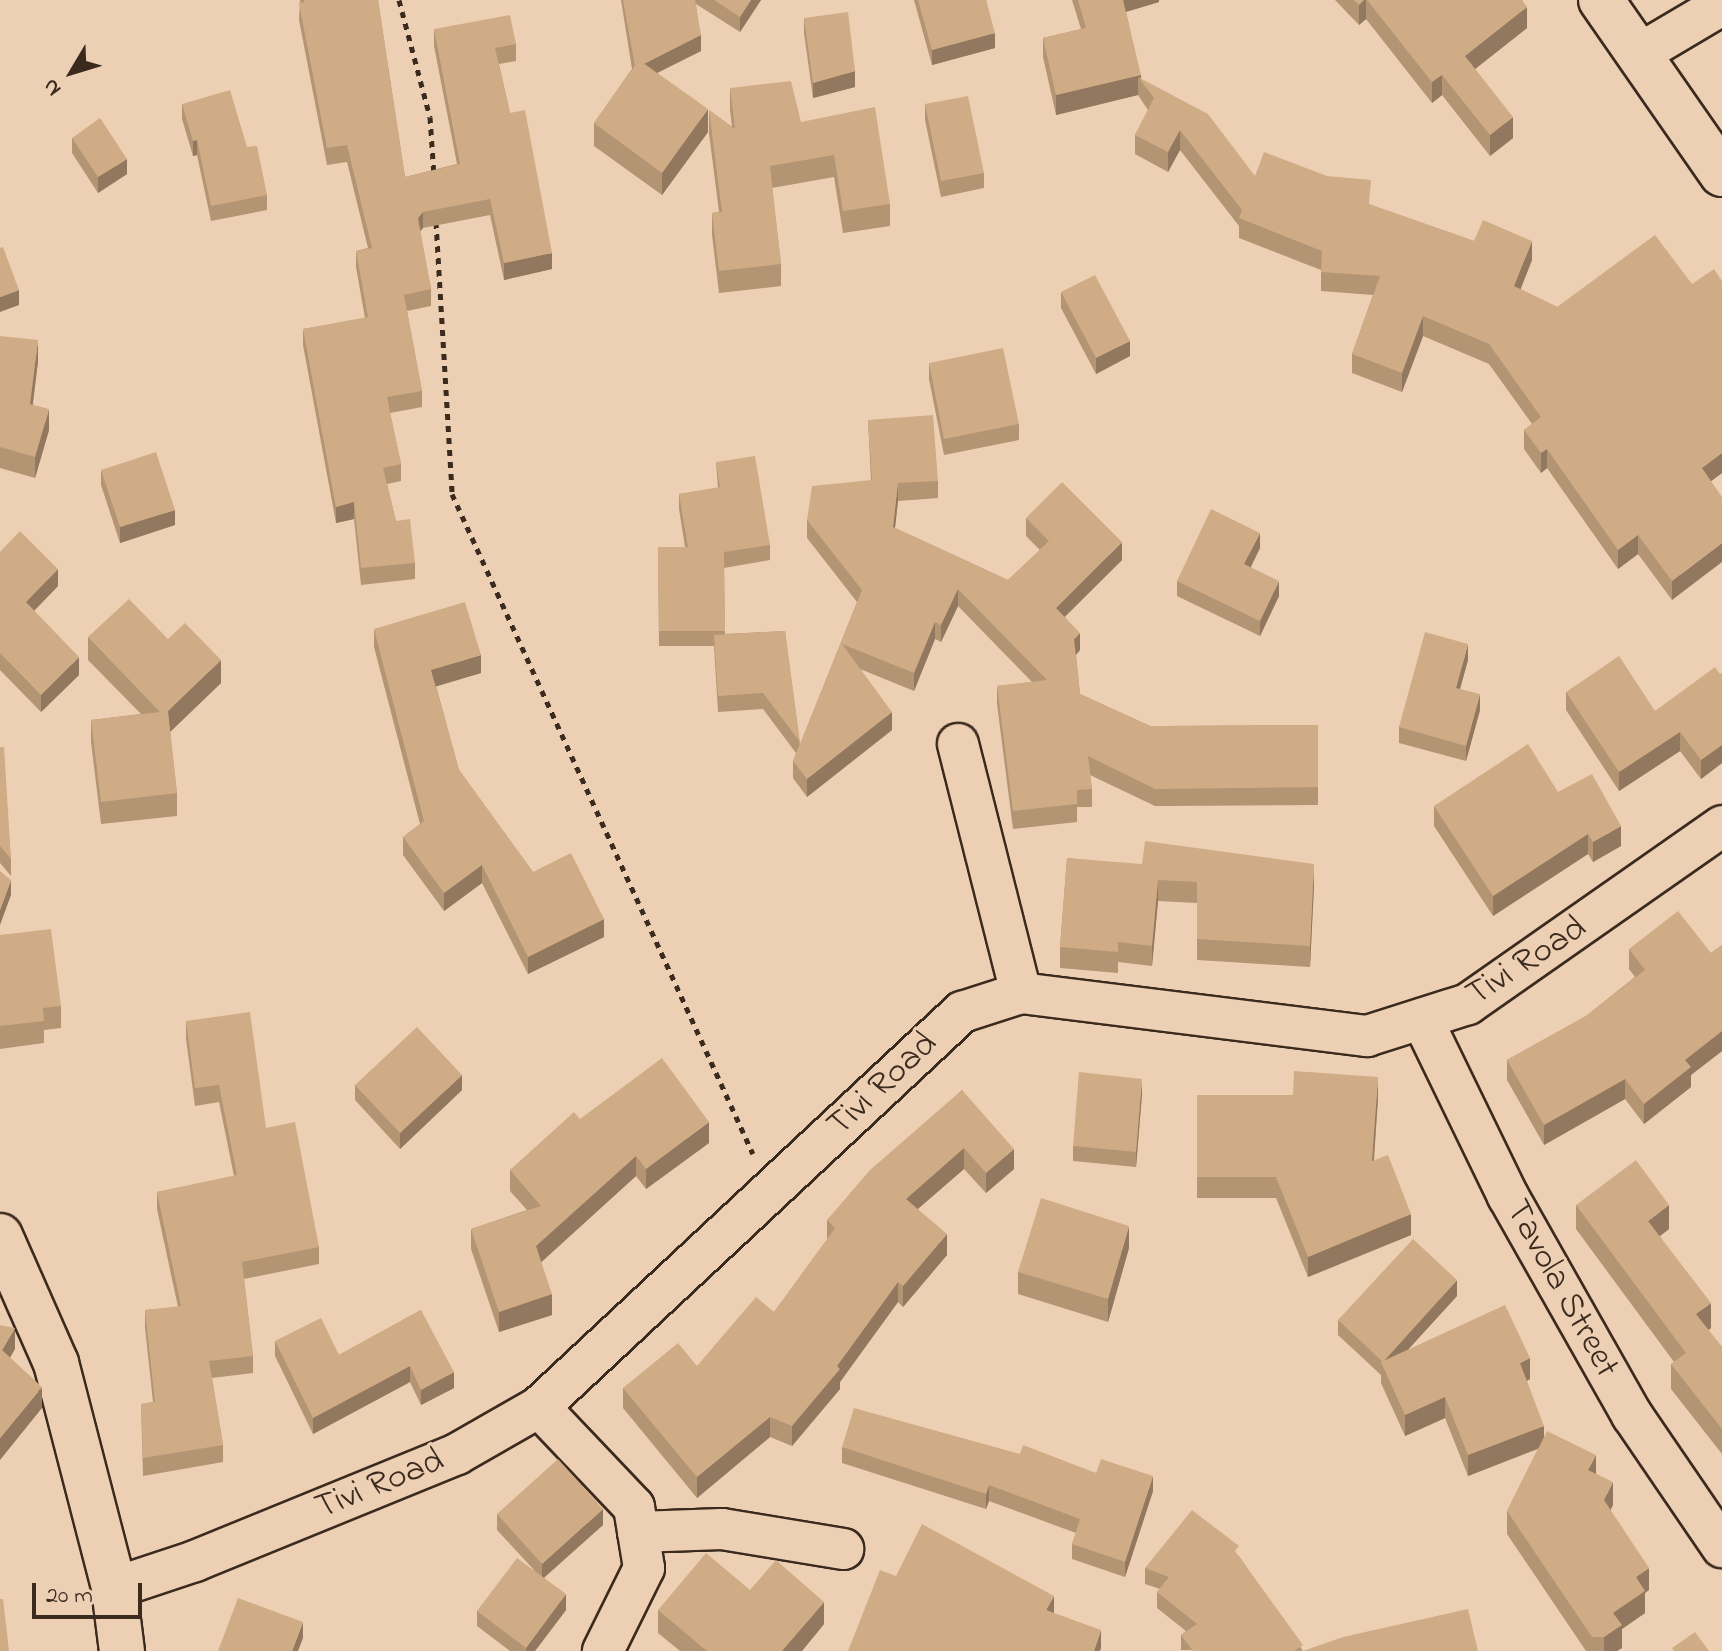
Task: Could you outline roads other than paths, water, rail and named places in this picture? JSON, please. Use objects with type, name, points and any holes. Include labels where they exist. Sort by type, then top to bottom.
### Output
[{"type":"street","points":[[1601,0],[1722,174]]},
{"type":"street","points":[[1639,54],[1722,5]]},
{"type":"street","points":[[958,744],[1021,993]]},
{"type":"street","name":"Tivi Road","points":[[114,1588],[195,1561],[457,1454],[539,1407],[962,1012],[1021,993],[1367,1036],[1468,1004],[1722,826]]},
{"type":"street","name":"Tavola Street","points":[[1422,1019],[1508,1196],[1632,1415],[1722,1547]]},
{"type":"street","points":[[0,1236],[56,1363],[114,1588],[122,1651]]},
{"type":"street","points":[[539,1407],[634,1507],[644,1568],[603,1651]]},
{"type":"street","points":[[638,1532],[722,1529],[843,1549]]}]
